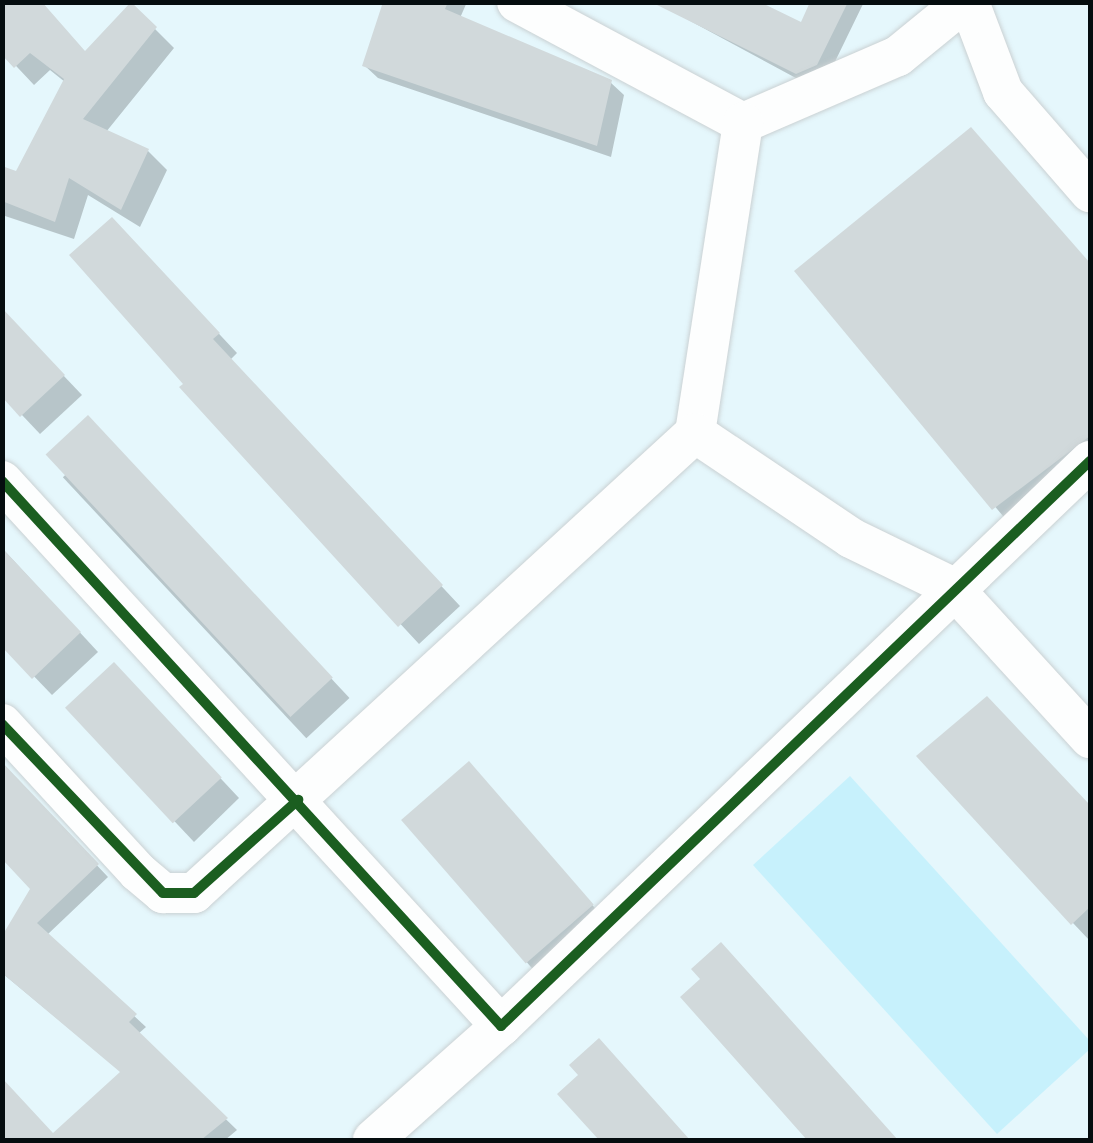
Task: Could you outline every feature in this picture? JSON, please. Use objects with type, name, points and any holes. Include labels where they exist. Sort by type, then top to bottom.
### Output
[{"type":"street","points":[[517,2],[742,123]]},
{"type":"street","points":[[742,123],[898,56],[967,2],[1003,92],[1090,192]]},
{"type":"street","points":[[2,724],[163,893],[194,893],[695,433],[742,123]]},
{"type":"street","points":[[695,433],[850,538],[952,588],[1090,738]]},
{"type":"street","points":[[373,1140],[502,1026],[952,588],[1090,461]]},
{"type":"street","points":[[2,481],[502,1026]]},
{"type":"shaded area","points":[[3,3],[1090,3],[1090,1140],[3,1140]]},
{"type":"shaded area","points":[[850,776],[1090,1041],[1090,1049],[997,1134],[753,865]]},
{"type":"building","points":[[2,2],[42,2],[85,51],[131,2],[157,27],[83,119],[149,149],[121,210],[69,178],[55,222],[2,201],[2,166],[16,171],[64,79],[30,53],[14,68],[2,55]]},
{"type":"building","points":[[383,2],[448,2],[445,9],[612,80],[597,146],[362,66]]},
{"type":"building","points":[[651,2],[760,2],[801,22],[810,2],[848,2],[817,65],[796,74]]},
{"type":"building","points":[[971,127],[1090,263],[1090,436],[992,510],[794,271]]},
{"type":"building","points":[[112,217],[220,333],[213,339],[443,585],[398,627],[179,387],[183,384],[69,255]]},
{"type":"building","points":[[2,308],[65,375],[20,417],[2,397]]},
{"type":"building","points":[[88,415],[333,678],[290,717],[46,455]]},
{"type":"building","points":[[2,548],[81,632],[32,679],[2,647]]},
{"type":"building","points":[[114,662],[222,778],[173,823],[65,708]]},
{"type":"building","points":[[987,696],[1090,805],[1090,907],[1071,925],[916,756]]},
{"type":"building","points":[[469,761],[594,904],[526,963],[401,820]]},
{"type":"building","points":[[2,762],[99,864],[37,923],[137,1014],[129,1022],[228,1118],[201,1140],[2,1140],[2,1078],[53,1133],[120,1072],[2,973],[2,936],[30,889],[2,859]]},
{"type":"building","points":[[721,942],[898,1140],[807,1140],[680,997],[700,979],[691,969]]},
{"type":"building","points":[[599,1038],[690,1140],[599,1140],[557,1094],[578,1075],[569,1065]]},
{"type":"cycle path","points":[[2,481],[501,1026],[1090,461]]},
{"type":"cycle path","points":[[2,724],[163,893],[194,893],[298,800]]}]
